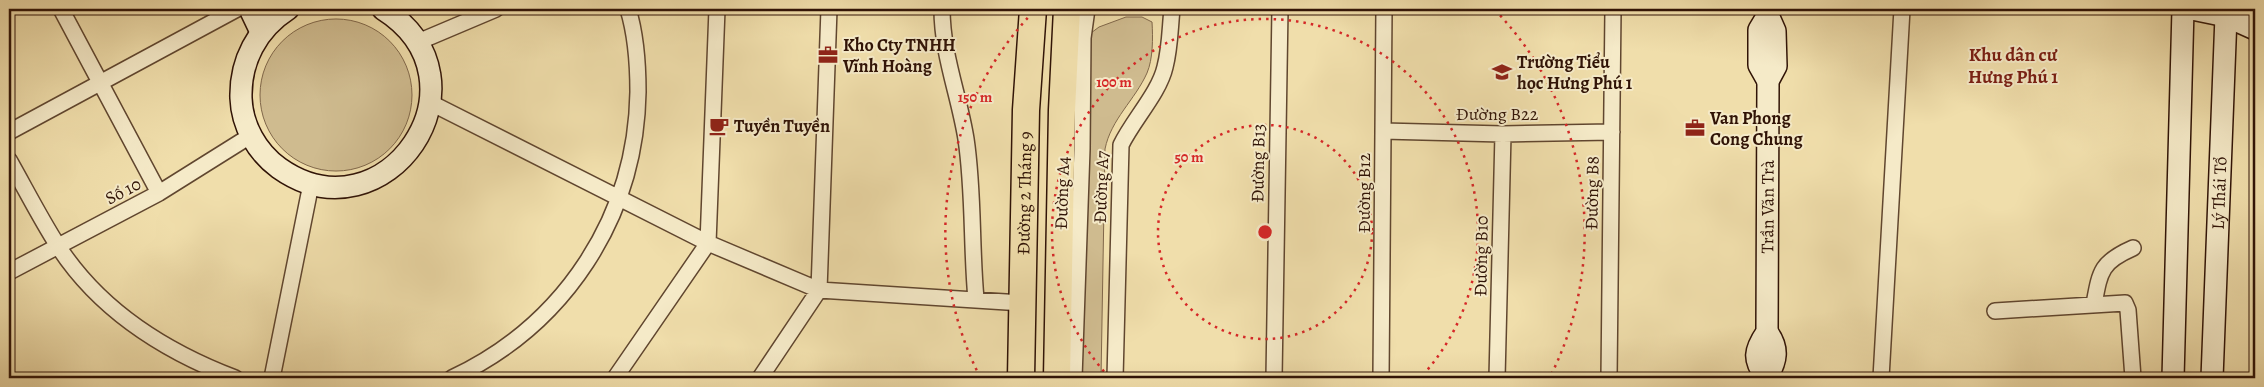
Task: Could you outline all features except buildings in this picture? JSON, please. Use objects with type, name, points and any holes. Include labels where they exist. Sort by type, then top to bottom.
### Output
[{"type":"highway","name":"Đường 2 Tháng 9","points":[[1022,378],[1026,110],[1034,9]]},
{"type":"highway","name":"Đường 2 Tháng 9","points":[[1057,378],[1062,110],[1067,9]]},
{"type":"street","points":[[61,9],[159,193]]},
{"type":"street","points":[[9,132],[237,9]]},
{"type":"street","points":[[250,9],[261,32]]},
{"type":"street","points":[[288,9],[273,19],[261,32],[247,56],[240,82],[241,110],[250,136],[268,160],[293,178],[322,186],[352,186],[381,175],[405,157],[422,132],[430,103],[429,71],[418,42],[399,19],[383,9]]},
{"type":"street","points":[[418,42],[496,9]]},
{"type":"street","points":[[452,378],[487,360],[521,336],[546,313],[573,282],[594,251],[620,197],[630,158],[637,110],[638,67],[632,22],[628,9]]},
{"type":"street","points":[[615,378],[708,243],[716,9]]},
{"type":"street","points":[[760,378],[819,290],[829,9]]},
{"type":"street","points":[[942,9],[942,33],[947,66],[966,140],[976,299]]},
{"type":"street","name":"Đường A4","points":[[1074,378],[1082,149],[1082,38],[1088,9]]},
{"type":"street","name":"Đường A7","points":[[1115,378],[1121,144],[1130,126],[1159,83],[1165,67],[1172,9]]},
{"type":"street","name":"Đường B13","points":[[1274,378],[1280,9]]},
{"type":"street","name":"Đường B12","points":[[1381,378],[1384,9]]},
{"type":"street","name":"Đường B8","points":[[1609,378],[1613,9]]},
{"type":"street","points":[[1880,378],[1902,9]]},
{"type":"street","points":[[2173,378],[2183,9]]},
{"type":"street","points":[[2192,9],[2227,13],[2255,28]]},
{"type":"street","name":"Trần Văn Trà","points":[[1766,378],[1774,366],[1775,343],[1767,332],[1768,81],[1776,66],[1776,31],[1769,12]]},
{"type":"street","name":"Lý Thái Tổ","points":[[2212,378],[2227,13]]},
{"type":"street","points":[[430,103],[620,197],[708,243],[819,290],[1023,303]]},
{"type":"street","name":"Đường B22","points":[[1383,131],[1503,134],[1612,132]]},
{"type":"street","name":"Đường B10","points":[[1497,378],[1503,134]]},
{"type":"street","name":"Số 10","points":[[9,272],[159,193],[250,136]]},
{"type":"street","points":[[9,160],[59,247],[94,292],[130,324],[156,342],[185,357],[235,378]]},
{"type":"street","points":[[272,378],[311,184]]},
{"type":"street","points":[[2094,304],[2101,272],[2115,256],[2133,248]]},
{"type":"street","points":[[1994,311],[2122,302],[2127,306],[2133,378]]},
{"type":"shaded area","points":[[1126,17],[1142,17],[1152,22],[1151,55],[1147,73],[1112,128],[1105,149],[1101,378],[1082,378],[1086,106],[1091,33],[1099,27]]},
{"type":"shaded area","points":[[336,19],[365,25],[390,41],[406,66],[412,95],[406,124],[390,149],[365,165],[336,171],[307,165],[282,149],[266,124],[260,95],[266,66],[282,41],[307,25]]},
{"type":"place","name":"Kho Cty TNHH Vĩnh Hoàng","points":[[828,55]]},
{"type":"place","name":"Trường Tiểu học Hưng Phú 1","points":[[1502,72]]},
{"type":"place","name":"Tuyền Tuyền","points":[[719,126]]},
{"type":"place","name":"Van Phong Cong Chung","points":[[1695,128]]},
{"type":"district","name":"Khu dân cư Hưng Phú 1","points":[[2013,65]]}]
